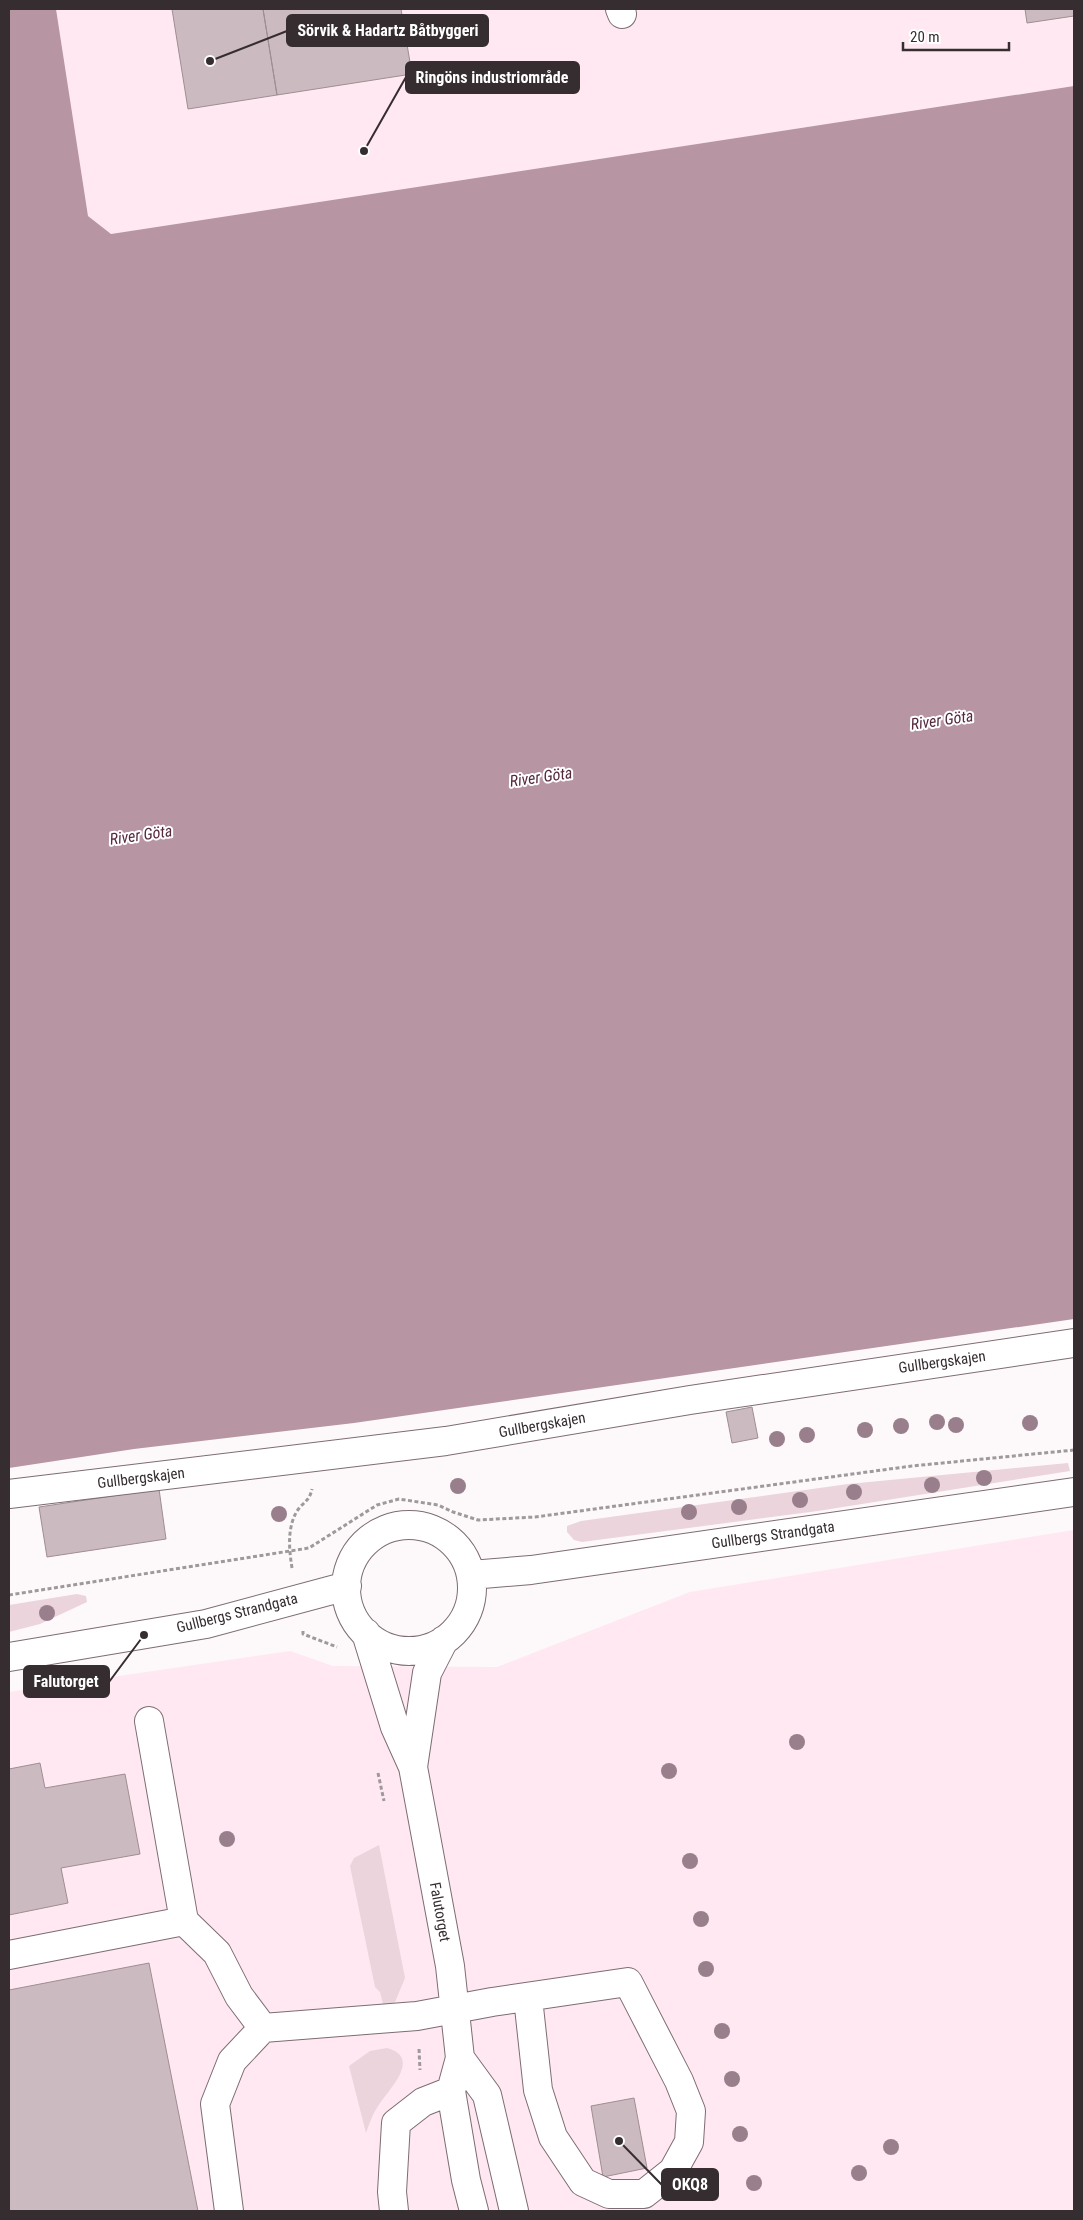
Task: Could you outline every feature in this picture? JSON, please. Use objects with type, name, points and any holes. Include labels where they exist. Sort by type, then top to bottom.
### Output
[{"type":"street","name":"Gullbergskajen","points":[[9,1494],[446,1441],[690,1400],[1074,1343]]},
{"type":"street","name":"Gullbergs Strandgata","points":[[471,1575],[531,1570],[1074,1492]]},
{"type":"street","points":[[405,1525],[425,1527],[443,1535],[464,1556],[471,1575],[472,1596],[465,1616],[453,1633],[444,1640],[425,1648],[404,1650],[383,1645],[366,1633],[359,1625],[349,1605],[347,1586],[351,1564],[362,1547],[377,1534],[405,1525]]},
{"type":"street","name":"Gullbergs Strandgata","points":[[9,1656],[206,1624],[347,1586]]},
{"type":"street","name":"Falutorget","points":[[366,1633],[395,1727],[413,1767],[450,1966],[460,2058],[451,2091],[466,2180],[474,2211]]},
{"type":"street","name":"Falutorget","points":[[413,1767],[427,1673],[444,1640]]},
{"type":"street","points":[[149,1721],[184,1921],[217,1953],[239,1996],[263,2028]]},
{"type":"street","points":[[9,1955],[184,1921]]},
{"type":"street","points":[[229,2211],[215,2104],[232,2061],[263,2028],[417,2016],[528,1998],[628,1982],[679,2081],[691,2111],[689,2142],[672,2171],[644,2194],[609,2194],[583,2182],[554,2137],[538,2090],[528,1998]]},
{"type":"street","name":"Falutorget","points":[[460,2058],[487,2095],[514,2211]]},
{"type":"street","points":[[394,2211],[392,2192],[396,2123],[423,2102],[451,2091]]},
{"type":"path","points":[[9,1595],[310,1548],[377,1506],[399,1499],[438,1505],[478,1520],[535,1516],[912,1466],[1074,1450]]},
{"type":"path","points":[[290,1552],[289,1536],[294,1519],[300,1508],[310,1499],[319,1456]]},
{"type":"path","points":[[297,1598],[303,1634],[341,1649]]},
{"type":"path","points":[[377,1767],[384,1804]]},
{"type":"path","points":[[417,2016],[423,2102]]},
{"type":"shaded area","points":[[56,9],[1074,9],[1074,86],[111,234],[88,216]]},
{"type":"shaded area","points":[[1068,1463],[1070,1471],[818,1511],[582,1542],[574,1540],[567,1532],[567,1526],[581,1521],[848,1484]]},
{"type":"shaded area","points":[[1074,1530],[1074,2211],[9,2211],[9,1692],[290,1651],[333,1666],[497,1667],[690,1592]]},
{"type":"shaded area","points":[[77,1594],[86,1596],[87,1602],[40,1624],[9,1632],[9,1605]]},
{"type":"shaded area","points":[[379,1845],[405,1978],[395,2002],[391,2006],[383,2004],[380,1992],[375,1987],[350,1866],[354,1858]]},
{"type":"shaded area","points":[[387,2048],[398,2053],[402,2059],[402,2067],[394,2085],[375,2111],[366,2133],[349,2066],[370,2051]]},
{"type":"water","name":"River Göta","points":[[9,9],[56,9],[88,216],[111,234],[1074,86],[1074,1319],[354,1423],[134,1449],[9,1468]]},
{"type":"building","points":[[172,9],[263,9],[277,95],[188,109]]},
{"type":"building","points":[[263,9],[401,9],[412,74],[277,95]]},
{"type":"building","points":[[1025,9],[1074,9],[1074,16],[1027,23]]},
{"type":"building","points":[[752,1407],[758,1438],[732,1443],[726,1412]]},
{"type":"building","points":[[159,1489],[166,1539],[47,1557],[39,1507]]},
{"type":"building","points":[[40,1763],[45,1788],[125,1774],[140,1854],[61,1868],[68,1903],[9,1915],[9,1769]]},
{"type":"building","points":[[149,1963],[198,2211],[9,2211],[9,1990]]},
{"type":"building","points":[[634,2098],[647,2168],[603,2177],[591,2106]]},
{"type":"place","name":"Sörvik & Hadartz Båtbyggeri","points":[[210,61]]},
{"type":"place","name":"Ringöns industriområde","points":[[364,151]]},
{"type":"place","name":"Falutorget","points":[[144,1635]]},
{"type":"place","name":"OKQ8","points":[[619,2141]]}]
